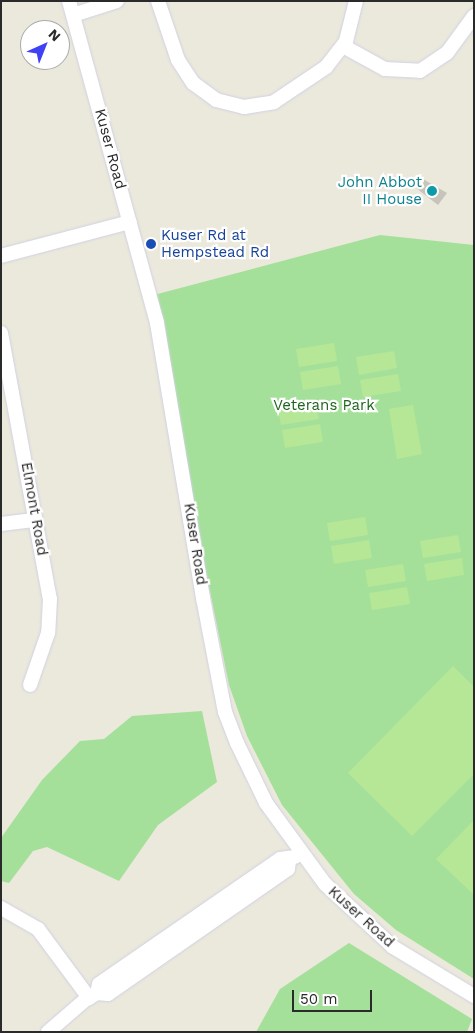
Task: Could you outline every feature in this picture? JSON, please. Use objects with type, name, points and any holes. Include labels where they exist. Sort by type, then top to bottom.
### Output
[{"type":"street","name":"Kuser Road","points":[[69,1],[157,322],[226,712],[256,784],[294,858],[367,926],[420,966],[474,996]]},
{"type":"street","points":[[74,15],[117,1]]},
{"type":"street","points":[[158,1],[184,73],[204,93],[230,105],[260,106],[291,93],[326,67],[343,46],[356,1]]},
{"type":"street","points":[[343,46],[385,68],[420,71],[439,61],[473,19]]},
{"type":"street","points":[[1,256],[130,222]]},
{"type":"street","name":"Elmont Road","points":[[1,333],[36,520],[50,617],[30,685]]},
{"type":"street","points":[[1,524],[36,520]]},
{"type":"street","points":[[48,1032],[93,995],[99,984],[192,928],[280,860],[294,858]]},
{"type":"street","points":[[1,908],[38,929],[93,995]]},
{"type":"green space","name":"Veterans Park","points":[[380,235],[474,245],[474,979],[396,930],[354,894],[282,805],[247,736],[229,685],[150,296]]},
{"type":"green space","points":[[334,343],[337,361],[299,367],[296,349]]},
{"type":"green space","points":[[394,351],[397,368],[359,375],[356,357]]},
{"type":"green space","points":[[338,366],[341,384],[303,390],[300,372]]},
{"type":"green space","points":[[398,374],[401,391],[363,397],[360,380]]},
{"type":"green space","points":[[316,401],[319,419],[281,425],[278,408]]},
{"type":"green space","points":[[413,405],[422,454],[397,459],[389,409]]},
{"type":"green space","points":[[320,424],[323,442],[285,448],[282,430]]},
{"type":"green space","points":[[365,517],[368,535],[330,541],[327,523]]},
{"type":"green space","points":[[458,535],[461,552],[423,558],[420,541]]},
{"type":"green space","points":[[369,540],[372,558],[334,564],[331,546]]},
{"type":"green space","points":[[462,558],[464,575],[427,581],[424,564]]},
{"type":"green space","points":[[403,564],[406,581],[368,587],[365,570]]},
{"type":"green space","points":[[407,587],[410,604],[372,610],[369,593]]},
{"type":"green space","points":[[453,666],[474,687],[474,774],[412,836],[348,773]]},
{"type":"green space","points":[[202,711],[217,782],[158,825],[119,881],[47,847],[33,851],[9,883],[1,881],[1,838],[42,780],[80,741],[104,739],[132,716]]},
{"type":"green space","points":[[474,820],[474,895],[436,859]]},
{"type":"green space","points":[[349,943],[472,1019],[467,1032],[256,1032],[280,989]]},
{"type":"building","name":"John Abbot II House","points":[[423,179],[447,193],[438,205],[416,188]]},
{"type":"place","name":"John Abbot II House","points":[[432,191]]},
{"type":"place","name":"Kuser Rd at Hempstead Rd","points":[[151,244]]}]
